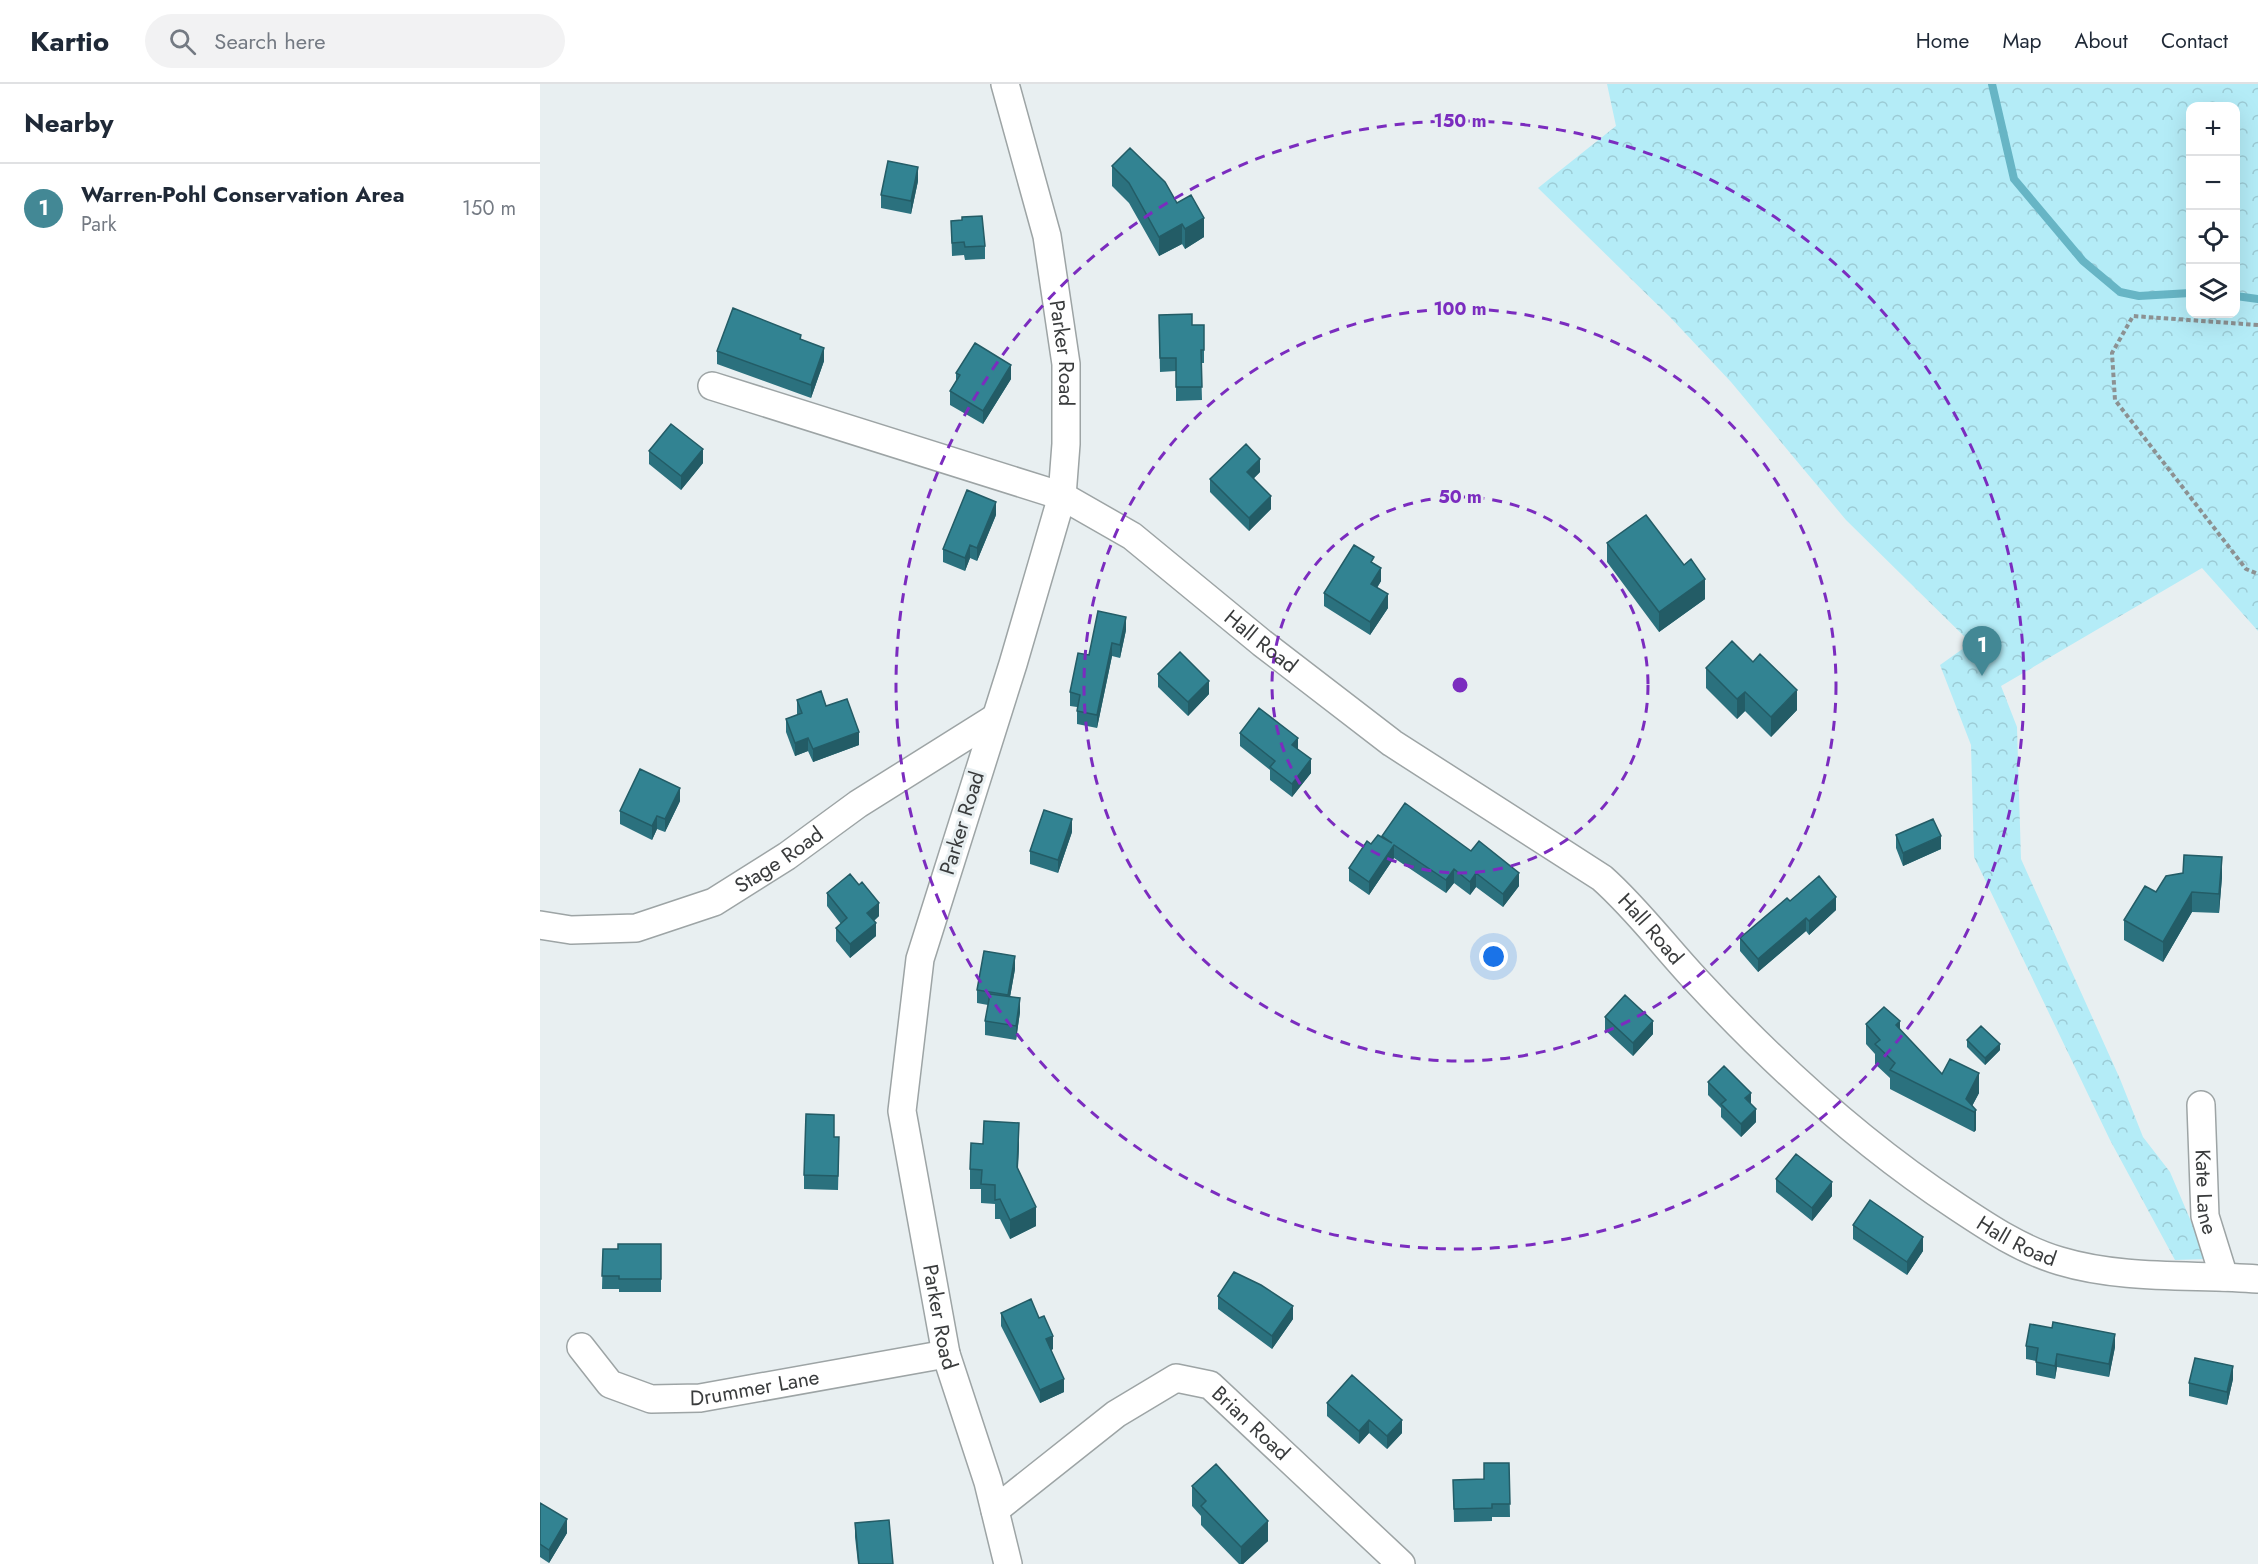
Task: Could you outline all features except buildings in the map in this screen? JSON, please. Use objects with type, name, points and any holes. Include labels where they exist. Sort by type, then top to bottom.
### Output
[{"type":"street","name":"Parker Road","points":[[1005,84],[1047,236],[1066,364],[1066,444],[1062,496],[920,960],[902,1111],[946,1354],[988,1482],[1008,1564]]},
{"type":"street","name":"Hall Road","points":[[712,386],[1062,496],[1132,536],[1262,643],[1392,744],[1602,878],[1626,900],[1698,984],[1825,1108],[1926,1186],[2004,1237],[2059,1261],[2122,1272],[2258,1279]]},
{"type":"street","name":"Stage Road","points":[[540,925],[571,930],[636,928],[714,902],[787,856],[858,804],[995,718]]},
{"type":"street","name":"Kate Lane","points":[[2201,1105],[2205,1216],[2224,1277]]},
{"type":"street","name":"Drummer Lane","points":[[581,1347],[610,1384],[651,1399],[700,1398],[946,1354]]},
{"type":"street","name":"Brian Road","points":[[995,1510],[1116,1414],[1176,1378],[1210,1385],[1401,1564]]},
{"type":"path","points":[[2258,325],[2133,316],[2112,353],[2115,400],[2246,569],[2258,574]]},
{"type":"green space","points":[[1607,84],[2258,84],[2258,631],[2202,568],[2001,686],[2017,727],[2021,859],[2120,1079],[2143,1137],[2170,1172],[2207,1259],[2175,1260],[2110,1140],[1974,857],[1971,745],[1940,665],[1971,643],[1846,520],[1731,382],[1670,317],[1538,188],[1616,126]]},
{"type":"waterway","points":[[1992,84],[2014,179],[2083,261],[2120,292],[2139,296],[2186,293]]},
{"type":"waterway","points":[[2240,297],[2258,299]]},
{"type":"place","name":"Warren-Pohl Conservation Area","points":[[1982,676]]}]
